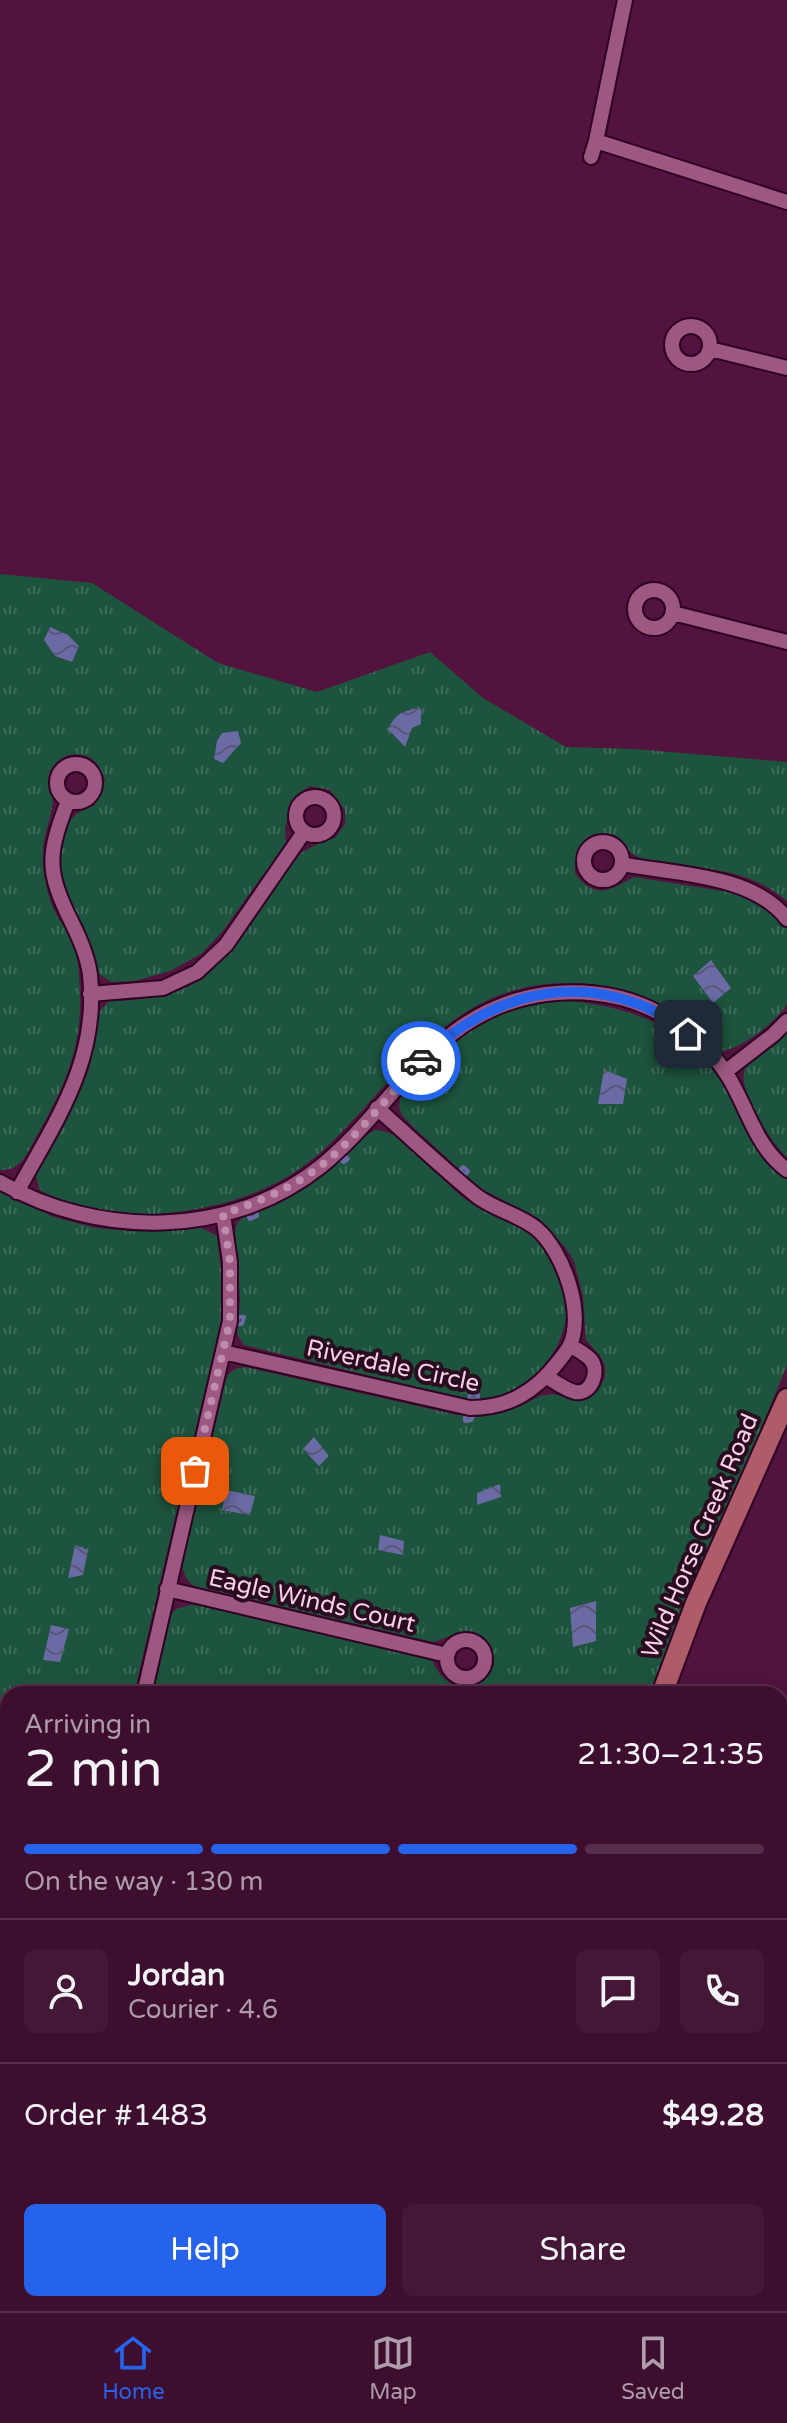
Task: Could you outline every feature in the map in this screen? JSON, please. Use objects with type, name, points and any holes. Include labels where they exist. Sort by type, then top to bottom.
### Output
[{"type":"main road","name":"Wild Horse Creek Road","points":[[665,1686],[696,1603],[787,1399]]},
{"type":"street","points":[[591,157],[625,0]]},
{"type":"street","points":[[596,141],[787,202]]},
{"type":"street","points":[[710,349],[787,368]]},
{"type":"street","points":[[673,613],[787,642]]},
{"type":"street","points":[[17,1192],[73,1088],[89,1033],[90,973],[84,951],[55,889],[52,872],[54,839],[68,801]]},
{"type":"street","points":[[90,994],[163,988],[197,972],[226,945],[304,832]]},
{"type":"street","points":[[622,864],[728,882],[770,903],[787,919]]},
{"type":"street","points":[[0,1182],[17,1192],[84,1216],[118,1222],[151,1224],[223,1214],[269,1198],[319,1167],[439,1043],[478,1016],[532,996],[561,992],[616,997],[643,1005],[688,1034],[725,1072],[763,1144],[787,1170]]},
{"type":"street","points":[[725,1072],[787,1021]]},
{"type":"street","points":[[377,1108],[480,1198],[535,1227],[546,1238],[570,1285],[574,1324],[570,1345],[589,1357],[596,1371],[591,1385],[578,1393],[547,1377]]},
{"type":"street","points":[[146,1686],[230,1321],[230,1262],[223,1214]]},
{"type":"street","name":"Riverdale Circle","points":[[223,1352],[470,1408],[488,1408],[511,1402],[527,1393],[547,1377],[570,1345]]},
{"type":"street","name":"Eagle Winds Court","points":[[167,1589],[447,1655]]},
{"type":"green space","points":[[0,574],[92,583],[218,663],[317,692],[430,652],[483,698],[566,747],[635,749],[787,762],[787,901],[760,883],[732,873],[643,859],[616,838],[605,834],[592,837],[582,844],[575,873],[582,882],[596,890],[610,889],[634,877],[756,898],[779,915],[787,929],[787,1004],[759,1033],[722,1051],[675,1014],[648,999],[620,989],[590,984],[552,984],[519,989],[489,999],[437,1033],[328,1145],[296,1171],[270,1186],[223,1203],[157,1214],[112,1213],[67,1203],[40,1190],[36,1177],[89,1069],[98,1013],[109,1001],[137,1000],[163,993],[215,965],[301,853],[335,838],[345,824],[345,810],[330,790],[310,786],[298,794],[285,828],[286,842],[222,932],[201,954],[170,971],[135,981],[111,982],[96,972],[65,889],[60,865],[63,833],[74,816],[94,806],[105,780],[91,758],[70,755],[59,760],[49,775],[53,804],[43,859],[52,905],[76,956],[80,992],[78,1030],[65,1080],[29,1151],[14,1167],[0,1170]]},
{"type":"green space","points":[[562,1000],[587,1003],[631,1013],[671,1032],[706,1061],[733,1099],[755,1145],[787,1179],[787,1365],[657,1686],[470,1686],[486,1678],[494,1657],[489,1645],[475,1633],[460,1633],[433,1642],[194,1586],[183,1569],[182,1561],[226,1379],[236,1369],[245,1367],[457,1415],[496,1414],[552,1394],[583,1400],[602,1384],[605,1366],[586,1340],[583,1296],[574,1261],[565,1247],[539,1219],[480,1188],[414,1128],[399,1107],[400,1098],[416,1077],[461,1035],[509,1009]]},
{"type":"green space","points":[[787,1031],[787,1157],[757,1115],[744,1078],[745,1069],[753,1058]]},
{"type":"green space","points":[[375,1130],[399,1138],[465,1199],[533,1236],[552,1259],[566,1295],[565,1325],[560,1340],[544,1365],[534,1376],[508,1393],[491,1398],[461,1398],[244,1345],[237,1334],[240,1300],[237,1223],[310,1183]]},
{"type":"green space","points":[[0,1191],[54,1217],[96,1228],[130,1231],[202,1228],[217,1236],[223,1313],[136,1686],[0,1686]]},
{"type":"green space","points":[[194,1604],[432,1660],[442,1676],[460,1686],[153,1686],[170,1616],[176,1609]]},
{"type":"water","points":[[50,627],[68,635],[79,646],[72,662],[55,656],[44,640]]},
{"type":"water","points":[[421,708],[421,724],[412,728],[405,747],[388,729],[401,713]]},
{"type":"water","points":[[238,731],[241,743],[223,763],[214,759],[217,741],[222,733]]},
{"type":"water","points":[[711,960],[731,988],[713,1003],[693,976]]},
{"type":"water","points":[[604,1070],[627,1079],[623,1104],[598,1104]]},
{"type":"water","points":[[314,1437],[329,1456],[319,1466],[303,1449]]},
{"type":"water","points":[[500,1484],[501,1497],[477,1505],[477,1493]]},
{"type":"water","points":[[226,1490],[255,1496],[250,1515],[222,1510]]},
{"type":"water","points":[[380,1535],[404,1541],[403,1555],[378,1550]]},
{"type":"water","points":[[75,1545],[88,1550],[83,1575],[68,1578]]},
{"type":"water","points":[[596,1601],[596,1641],[573,1647],[570,1608]]},
{"type":"water","points":[[51,1625],[69,1629],[60,1662],[43,1660]]},
{"type":"waterway","points":[[345,1156],[348,1159],[344,1162],[341,1160],[345,1156]]},
{"type":"waterway","points":[[463,1167],[468,1171],[465,1175],[460,1171],[463,1167]]},
{"type":"waterway","points":[[256,1211],[257,1216],[250,1219],[248,1215],[256,1211]]},
{"type":"waterway","points":[[238,1317],[244,1317],[242,1324],[237,1324],[238,1317]]},
{"type":"waterway","points":[[470,1394],[478,1395],[478,1400],[469,1399],[470,1394]]},
{"type":"waterway","points":[[465,1416],[473,1416],[465,1421],[465,1416]]},
{"type":"way so far","points":[[195,1471],[230,1321],[230,1262],[223,1214],[269,1198],[319,1167],[421,1061]]},
{"type":"route","points":[[421,1061],[448,1036],[478,1016],[532,996],[561,992],[616,997],[643,1005],[688,1034]]}]
